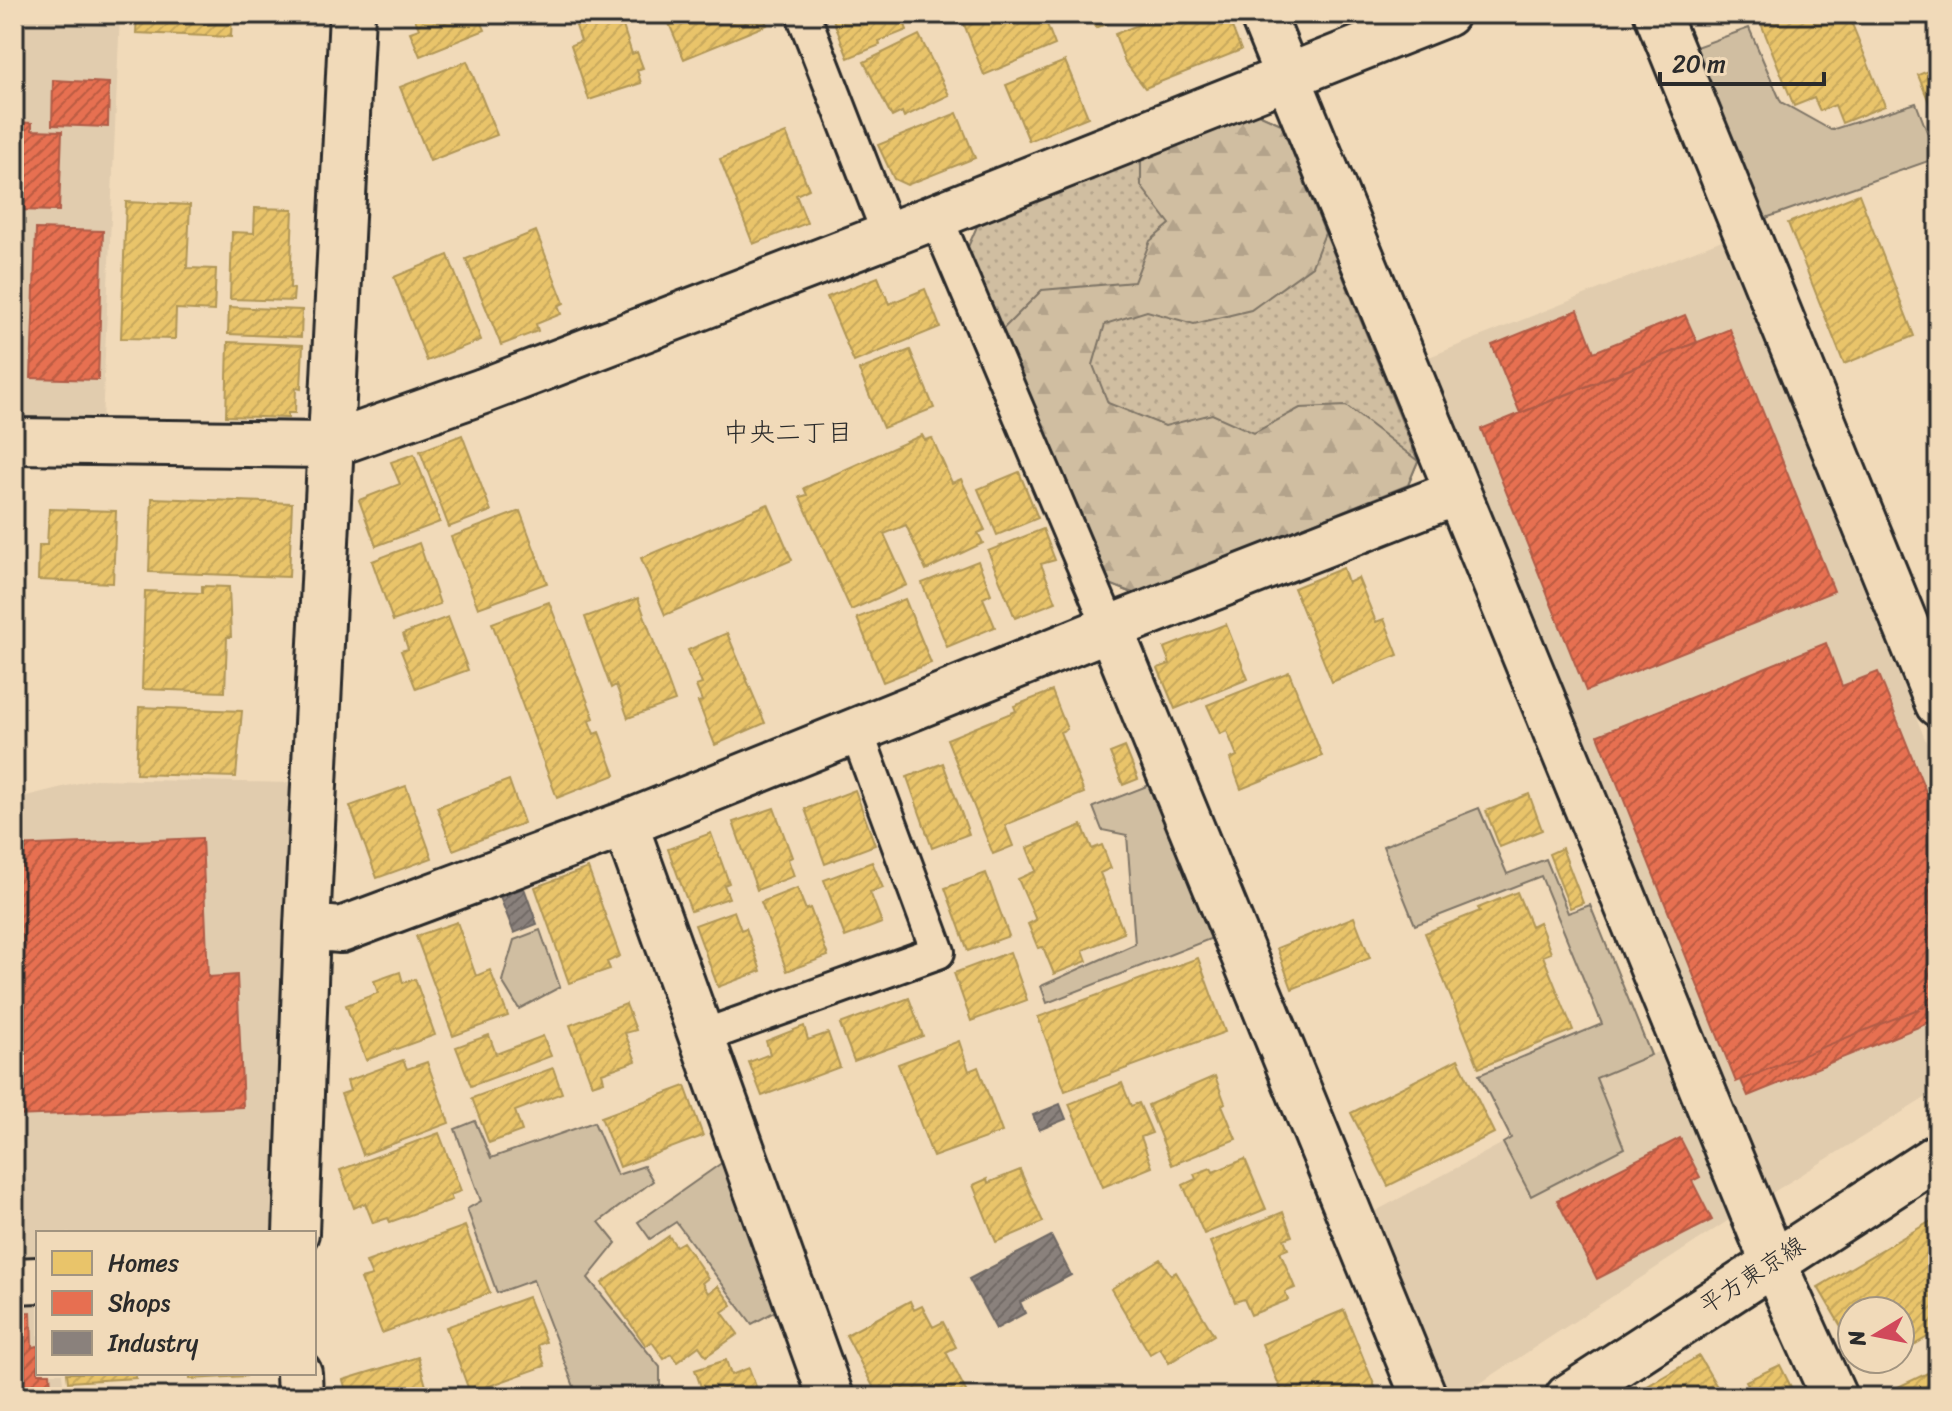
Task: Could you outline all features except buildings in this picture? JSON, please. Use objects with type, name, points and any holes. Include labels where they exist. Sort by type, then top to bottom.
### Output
[{"type":"street","points":[[296,1231],[307,927],[352,14]]},
{"type":"street","points":[[1262,14],[1773,1262],[1834,1397]]},
{"type":"street","points":[[14,441],[330,445],[483,391],[936,217],[1446,14]]},
{"type":"street","points":[[1657,14],[1938,704]]},
{"type":"street","points":[[307,927],[341,930],[625,824],[1110,628],[1458,492]]},
{"type":"street","points":[[1110,628],[1424,1397]]},
{"type":"street","points":[[625,824],[831,1397]]},
{"type":"street","name":"平方東京線","points":[[1568,1397],[1938,1156]]},
{"type":"street","points":[[14,1281],[36,1280]]},
{"type":"street","points":[[299,1375],[300,1397]]},
{"type":"lane","points":[[803,14],[889,235]]},
{"type":"lane","points":[[936,217],[1110,628]]},
{"type":"lane","points":[[701,1037],[938,952],[856,730]]},
{"type":"shaded area","points":[[14,14],[120,14],[102,422],[14,418]]},
{"type":"shaded area","points":[[1722,240],[1938,771],[1938,1090],[1767,1196],[1424,359]]},
{"type":"shaded area","points":[[95,779],[296,783],[276,1231],[36,1231],[36,1261],[14,1262],[14,799]]},
{"type":"shaded area","points":[[1660,1051],[1729,1220],[1459,1397],[1446,1397],[1372,1213],[1503,1143],[1531,1196],[1623,1148],[1595,1078]]},
{"type":"shaded area","points":[[36,1302],[36,1375],[62,1375],[64,1394],[91,1393],[92,1397],[14,1397],[14,1303]]},
{"type":"green space","points":[[1749,28],[1781,102],[1831,130],[1916,103],[1937,158],[1763,219],[1693,48]]},
{"type":"green space","points":[[1256,113],[1281,124],[1418,461],[1408,485],[1135,594],[1110,584],[967,249],[978,224]]},
{"type":"green space","points":[[1256,113],[1281,124],[1325,233],[1312,266],[1251,310],[1194,324],[1147,311],[1105,324],[1093,365],[1108,403],[1165,426],[1212,414],[1254,433],[1300,408],[1346,406],[1418,461],[1408,485],[1135,594],[1110,584],[1002,330],[1042,290],[1134,282],[1150,241],[1170,224],[1141,186],[1141,159]]},
{"type":"green space","points":[[1152,784],[1215,937],[1047,1003],[1041,986],[1135,944],[1127,835],[1102,830],[1093,807]]},
{"type":"green space","points":[[1479,808],[1507,874],[1546,859],[1568,913],[1590,905],[1651,1055],[1596,1078],[1624,1148],[1531,1196],[1503,1143],[1511,1138],[1479,1075],[1602,1024],[1541,876],[1415,925],[1383,846]]},
{"type":"green space","points":[[540,930],[560,987],[519,1009],[502,981],[514,940]]},
{"type":"green space","points":[[475,1121],[491,1158],[594,1122],[617,1175],[644,1166],[653,1181],[599,1222],[616,1243],[588,1278],[660,1367],[660,1386],[638,1397],[578,1397],[533,1280],[497,1293],[467,1209],[481,1201],[455,1129]]},
{"type":"green space","points":[[723,1162],[776,1311],[752,1324],[676,1222],[650,1239],[638,1222]]},
{"type":"district","name":"中央二丁目","points":[[788,432]]}]
